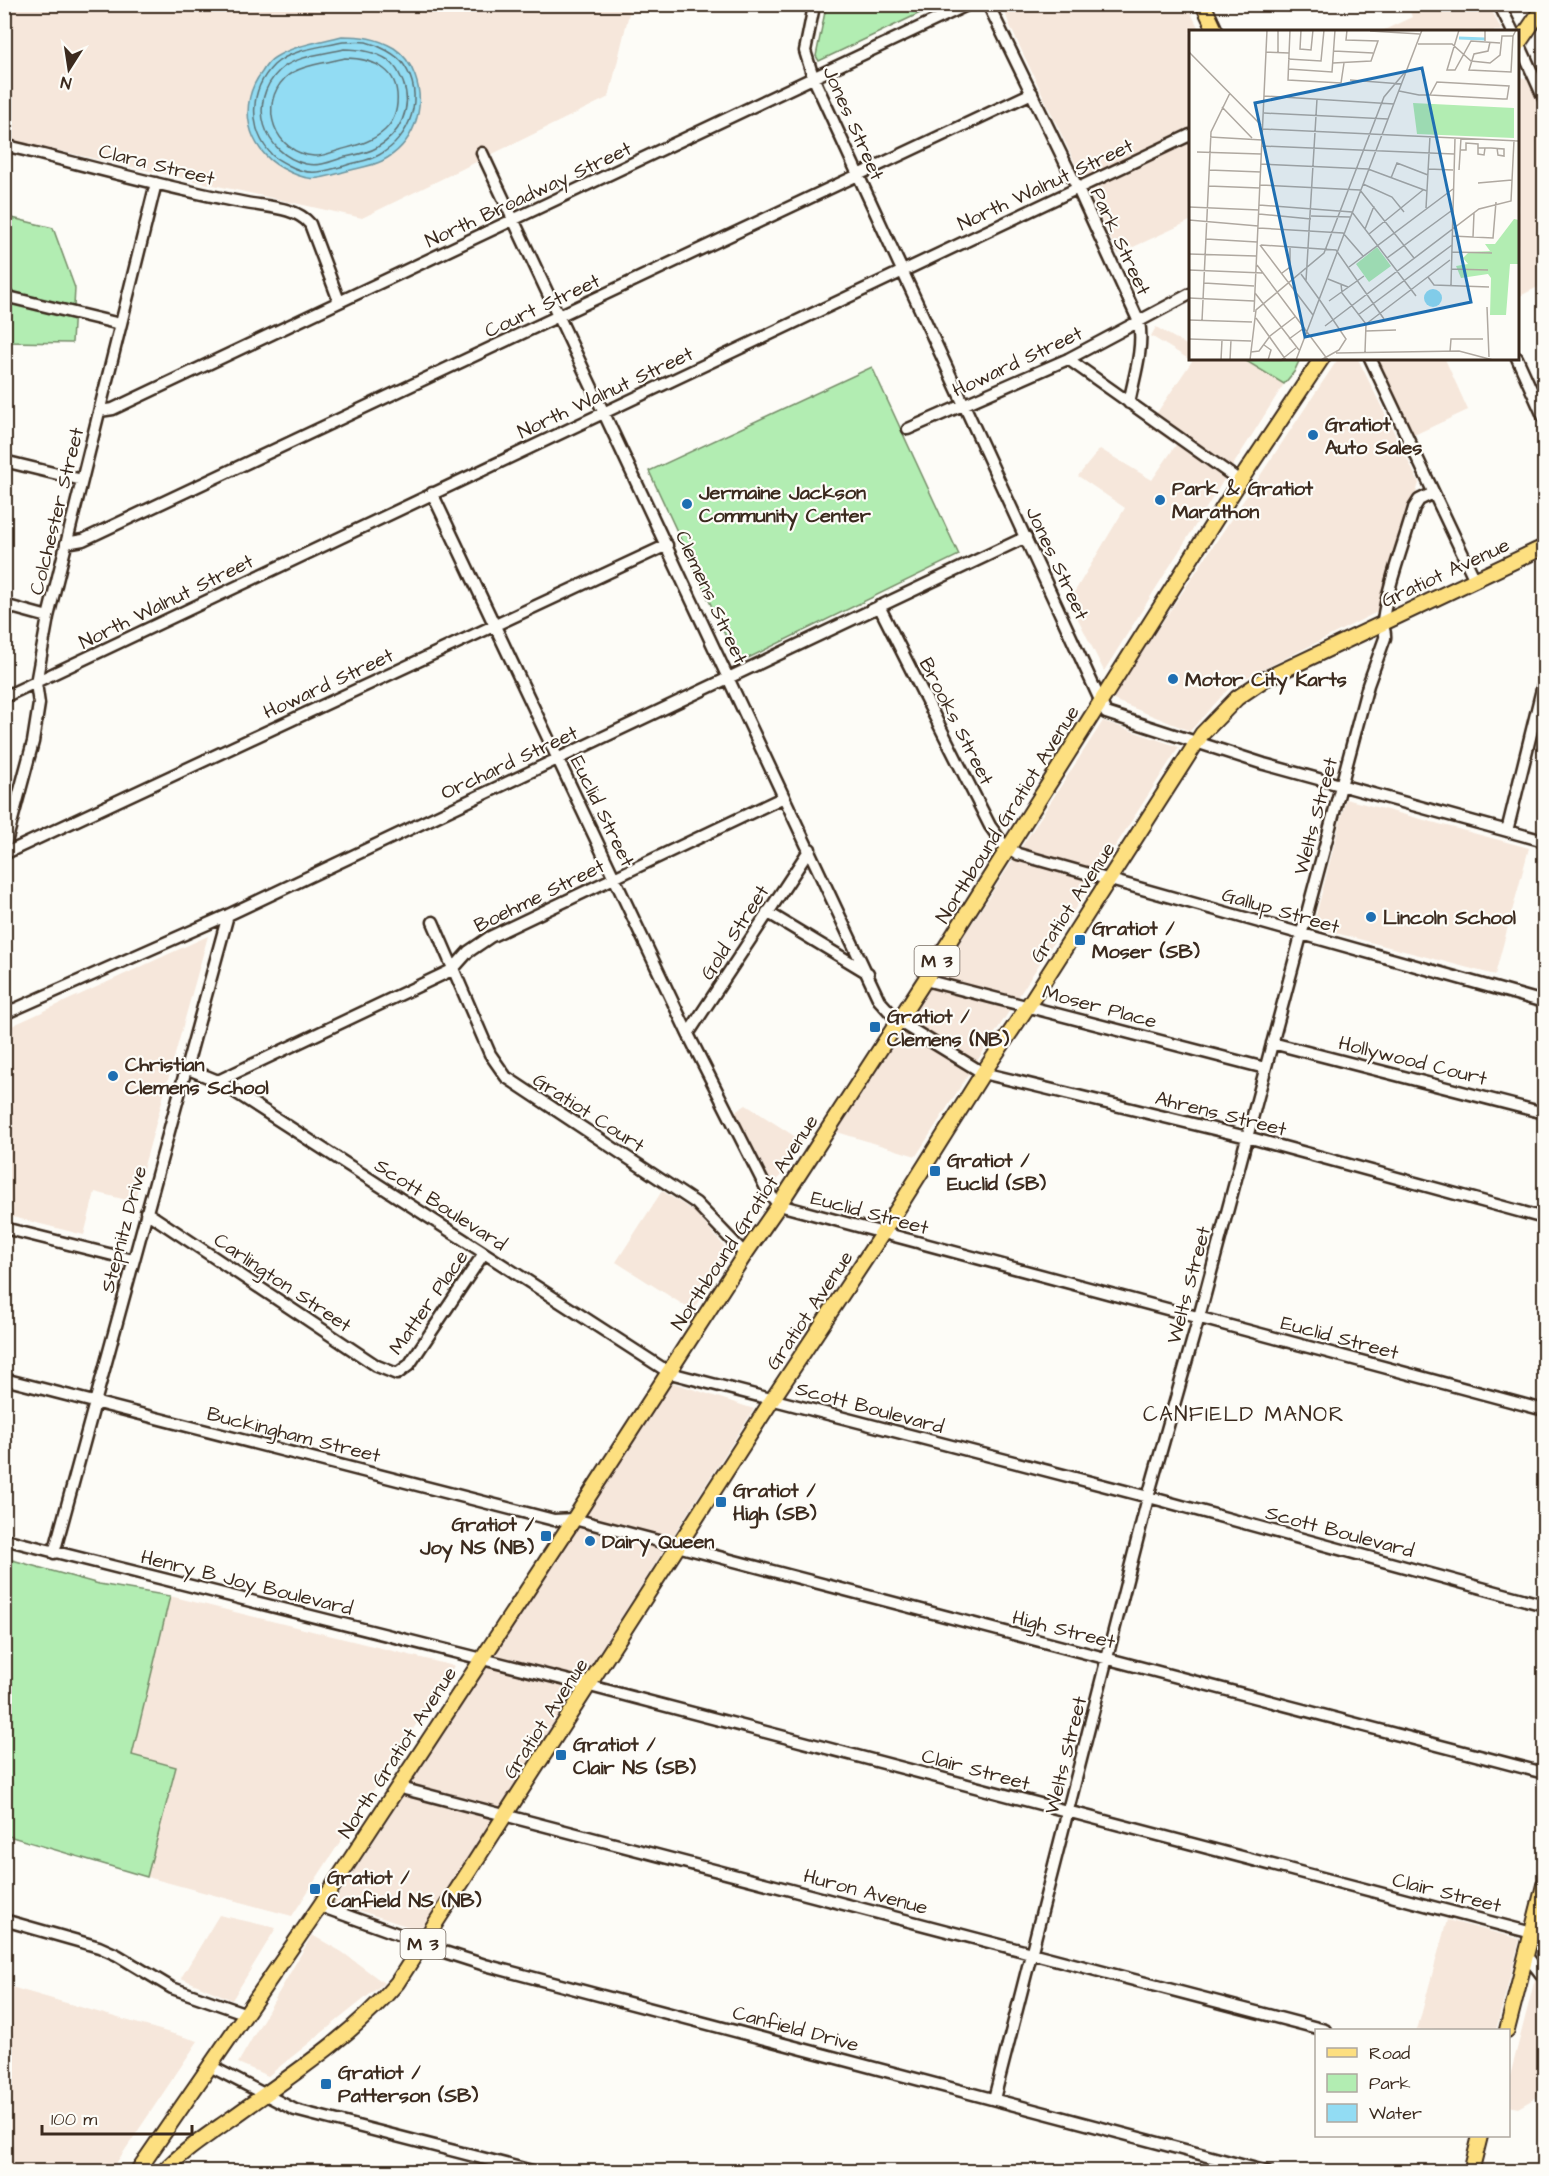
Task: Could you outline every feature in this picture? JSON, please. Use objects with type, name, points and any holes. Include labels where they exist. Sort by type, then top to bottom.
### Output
[{"type":"main road","points":[[1203,4],[1215,30]]},
{"type":"main road","points":[[1519,38],[1545,6]]},
{"type":"main road","name":"Northbound Gratiot Avenue","points":[[546,1561],[925,980],[1240,481],[1321,360]]},
{"type":"main road","name":"Gratiot Avenue","points":[[163,2172],[188,2149],[326,2050],[380,2003],[397,1983],[772,1400],[882,1234],[1197,741],[1227,706],[1257,684],[1545,548]]},
{"type":"main road","name":"North Gratiot Avenue","points":[[137,2172],[244,2013],[320,1906],[546,1561]]},
{"type":"main road","points":[[1507,2029],[1545,1885]]},
{"type":"main road","points":[[1471,2172],[1480,2137]]},
{"type":"street","name":"North Broadway Street","points":[[100,411],[113,409],[969,4]]},
{"type":"street","name":"Park Street","points":[[988,4],[1078,189],[1139,322],[1140,345],[1129,403]]},
{"type":"street","points":[[1499,4],[1512,30]]},
{"type":"street","name":"Jones Street","points":[[813,11],[805,51],[813,77],[1106,713],[1264,764],[1545,841]]},
{"type":"street","points":[[1519,44],[1541,84],[1545,99]]},
{"type":"street","name":"Court Street","points":[[66,543],[83,540],[1032,93]]},
{"type":"street","name":"North Walnut Street","points":[[4,697],[1189,136]]},
{"type":"street","name":"Clara Street","points":[[4,145],[206,196],[302,216],[310,224],[339,301]]},
{"type":"street","name":"Clemens Street","points":[[482,153],[879,1000],[898,1021]]},
{"type":"street","name":"Colchester Street","points":[[4,852],[33,742],[39,704],[36,683],[48,617],[156,183]]},
{"type":"street","name":"Howard Street","points":[[908,429],[1068,359],[1189,295]]},
{"type":"street","points":[[4,296],[120,324]]},
{"type":"street","points":[[1068,359],[1240,481]]},
{"type":"street","points":[[1371,360],[1475,580]]},
{"type":"street","points":[[1518,360],[1545,418]]},
{"type":"street","points":[[4,461],[82,480]]},
{"type":"street","name":"Welts Street","points":[[994,2099],[1148,1497],[1199,1317],[1368,685],[1385,638],[1386,633],[1382,623],[1414,508],[1419,500],[1433,493]]},
{"type":"street","name":"Euclid Street","points":[[432,494],[688,1034],[768,1192],[779,1205],[1545,1410]]},
{"type":"street","name":"Orchard Street","points":[[4,1014],[228,915],[1026,537]]},
{"type":"street","name":"Howard Street","points":[[4,852],[667,545]]},
{"type":"street","points":[[4,605],[48,617]]},
{"type":"street","name":"Brooks Street","points":[[879,606],[990,826],[1009,849]]},
{"type":"street","points":[[1507,831],[1545,681]]},
{"type":"street","name":"Boehme Street","points":[[218,1081],[452,970],[468,952],[490,937],[784,797]]},
{"type":"street","name":"Gold Street","points":[[688,1034],[810,849]]},
{"type":"street","name":"Gallup Street","points":[[1009,849],[1026,857],[1545,1002]]},
{"type":"street","points":[[767,912],[868,973]]},
{"type":"street","name":"Stepnitz Drive","points":[[54,1553],[228,915]]},
{"type":"street","name":"Gratiot Court","points":[[433,922],[490,1054],[506,1077],[526,1093],[696,1203],[745,1254]]},
{"type":"street","name":"Moser Place","points":[[925,980],[1265,1068]]},
{"type":"street","name":"Ahrens Street","points":[[898,1021],[983,1073],[1247,1137],[1545,1218]]},
{"type":"street","name":"Hollywood Court","points":[[1272,1043],[1545,1113]]},
{"type":"street","name":"Scott Boulevard","points":[[186,1068],[218,1081],[670,1373],[1148,1497],[1545,1605]]},
{"type":"street","name":"Carlington Street","points":[[146,1212],[376,1366],[398,1374],[402,1371]]},
{"type":"street","points":[[4,1228],[133,1260]]},
{"type":"street","name":"Matter Place","points":[[402,1371],[409,1365],[484,1253]]},
{"type":"street","name":"Buckingham Street","points":[[4,1379],[554,1520],[574,1519]]},
{"type":"street","name":"High Street","points":[[574,1519],[1545,1773]]},
{"type":"street","name":"Henry B Joy Boulevard","points":[[4,1539],[481,1659]]},
{"type":"street","name":"Clair Street","points":[[481,1659],[1532,1933]]},
{"type":"street","name":"Huron Avenue","points":[[397,1786],[1317,2029]]},
{"type":"street","name":"Canfield Drive","points":[[320,1906],[484,1965],[1268,2172]]},
{"type":"street","points":[[4,1920],[99,1947],[117,1955],[172,1988],[244,2013]]},
{"type":"street","points":[[1526,1954],[1545,1978]]},
{"type":"street","points":[[210,2066],[295,2110],[536,2172]]},
{"type":"shaded area","points":[[1407,4],[1489,5],[1502,30],[1384,30],[1412,17]]},
{"type":"shaded area","points":[[5,5],[631,5],[609,97],[362,218],[5,139]]},
{"type":"shaded area","points":[[1002,5],[1187,5],[1200,30],[1189,30],[1189,221],[1118,254]]},
{"type":"shaded area","points":[[1519,76],[1530,80],[1544,113],[1544,284],[1519,296]]},
{"type":"shaded area","points":[[1156,327],[1189,346],[1189,359],[1151,336]]},
{"type":"shaded area","points":[[1190,360],[1245,360],[1284,384],[1104,671],[1069,601],[1125,508],[1078,476],[1100,449],[1152,480],[1176,445],[1148,426],[1192,361]]},
{"type":"shaded area","points":[[1337,360],[1358,360],[1419,483],[1381,610],[1232,685],[1190,731],[1111,699]]},
{"type":"shaded area","points":[[1378,360],[1445,360],[1468,410],[1414,435]]},
{"type":"shaded area","points":[[1103,721],[1179,747],[916,1156],[837,1132]]},
{"type":"shaded area","points":[[1346,799],[1529,848],[1495,975],[1313,927]]},
{"type":"shaded area","points":[[208,936],[134,1202],[95,1192],[84,1235],[5,1215],[5,1029]]},
{"type":"shaded area","points":[[746,1105],[802,1141],[774,1186],[735,1112]]},
{"type":"shaded area","points":[[662,1191],[695,1212],[730,1253],[693,1311],[616,1262]]},
{"type":"shaded area","points":[[671,1382],[754,1409],[421,1931],[334,1902]]},
{"type":"shaded area","points":[[170,1596],[454,1666],[292,1916],[147,1877],[176,1768],[132,1756]]},
{"type":"shaded area","points":[[219,1915],[276,1928],[232,2000],[181,1978]]},
{"type":"shaded area","points":[[1447,1920],[1520,1939],[1496,2029],[1417,2029]]},
{"type":"shaded area","points":[[312,1935],[342,1952],[384,1983],[268,2076],[238,2063]]},
{"type":"shaded area","points":[[1544,1944],[1544,1988],[1539,1992],[1544,2001],[1544,2093],[1518,2108],[1510,2106],[1510,2076]]},
{"type":"shaded area","points":[[4,1985],[198,2041],[111,2171],[5,2171]]},
{"type":"green space","points":[[830,4],[937,5],[819,61],[816,56],[826,7],[830,7]]},
{"type":"green space","points":[[4,216],[53,228],[75,288],[72,343],[5,342]]},
{"type":"green space","points":[[1245,360],[1300,360],[1294,372],[1284,384]]},
{"type":"green space","points":[[872,367],[959,555],[738,663],[649,471]]},
{"type":"green space","points":[[5,1558],[99,1584],[170,1596],[132,1755],[176,1767],[147,1877],[5,1835]]},
{"type":"water","points":[[342,36],[362,37],[381,42],[394,48],[404,57],[413,72],[418,88],[419,101],[415,125],[402,146],[382,161],[321,178],[300,176],[270,160],[261,149],[250,125],[248,111],[250,98],[254,85],[274,58],[298,47]]},
{"type":"place","name":"Gratiot Auto Sales","points":[[1313,435]]},
{"type":"place","name":"Park & Gratiot Marathon","points":[[1160,500]]},
{"type":"place","name":"Jermaine Jackson Community Center","points":[[687,504]]},
{"type":"place","name":"Motor City Karts","points":[[1173,679]]},
{"type":"place","name":"Lincoln School","points":[[1371,917]]},
{"type":"place","name":"Gratiot / Moser (SB)","points":[[1080,940]]},
{"type":"place","name":"Gratiot / Clemens (NB)","points":[[875,1027]]},
{"type":"place","name":"Christian Clemens School","points":[[113,1076]]},
{"type":"place","name":"Gratiot / Euclid (SB)","points":[[935,1171]]},
{"type":"place","name":"Gratiot / High (SB)","points":[[721,1502]]},
{"type":"place","name":"Gratiot / Joy NS (NB)","points":[[546,1536]]},
{"type":"place","name":"Dairy Queen","points":[[590,1541]]},
{"type":"place","name":"Gratiot / Clair NS (SB)","points":[[561,1755]]},
{"type":"place","name":"Gratiot / Canfield NS (NB)","points":[[315,1889]]},
{"type":"place","name":"Gratiot / Patterson (SB)","points":[[326,2084]]},
{"type":"district","name":"CANFIELD MANOR","points":[[1244,1414]]}]
